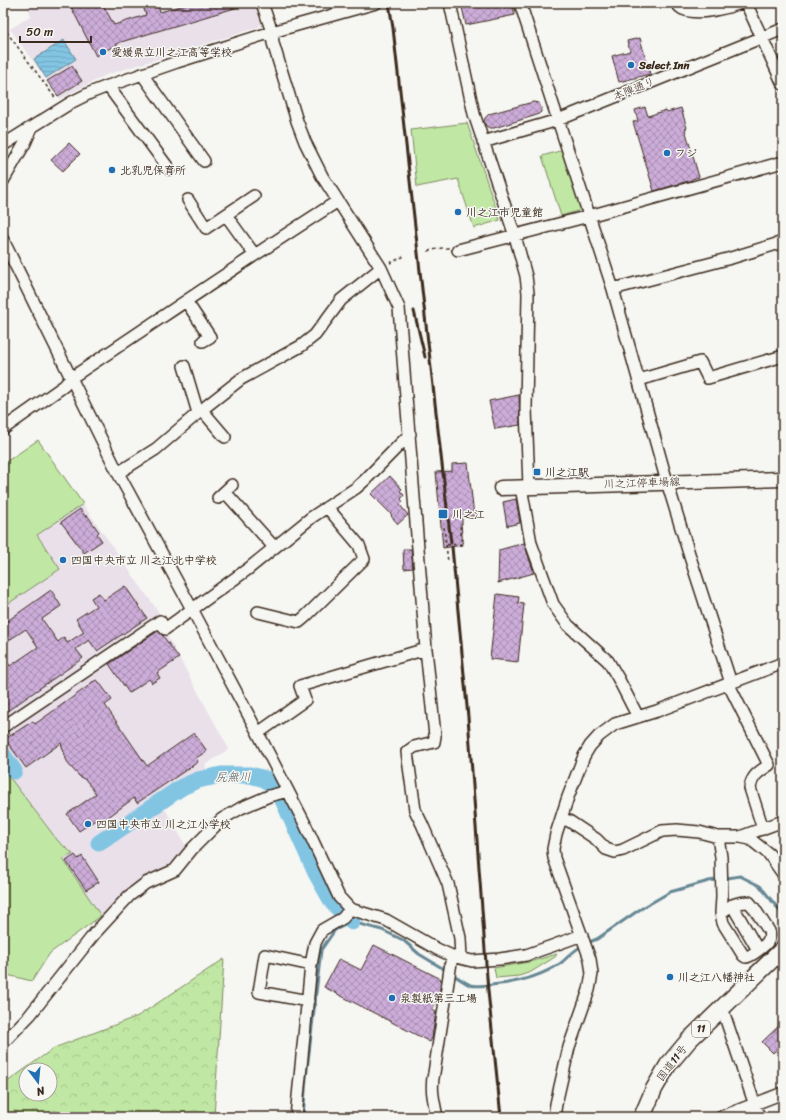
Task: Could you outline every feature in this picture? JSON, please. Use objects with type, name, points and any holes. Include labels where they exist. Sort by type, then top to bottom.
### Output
[{"type":"highway","name":"国道11号","points":[[642,1117],[654,1089],[668,1065],[689,1040],[781,952]]},
{"type":"main road","name":"川之江停車場線","points":[[501,488],[525,486],[783,479]]},
{"type":"street","points":[[262,3],[272,32],[273,43],[306,142],[322,176],[380,268],[399,308],[426,650],[435,736],[434,742],[414,747],[407,752],[415,810],[448,884],[460,938],[453,964],[431,1087],[437,1117]]},
{"type":"street","points":[[3,145],[72,102],[108,86],[272,32],[376,3]]},
{"type":"street","points":[[450,3],[474,114],[515,236],[526,276],[528,293],[525,486],[532,544],[553,604],[568,625],[608,661],[638,717]]},
{"type":"street","points":[[520,3],[613,289],[667,482],[729,683],[769,765],[756,774],[751,781],[750,788],[763,829]]},
{"type":"street","points":[[676,3],[682,9],[696,12],[723,9],[742,3]]},
{"type":"street","points":[[746,3],[783,84]]},
{"type":"street","name":"本陣通り","points":[[483,142],[558,120],[783,29]]},
{"type":"street","points":[[142,74],[204,161]]},
{"type":"street","points":[[108,86],[169,169]]},
{"type":"street","points":[[3,181],[25,143],[32,126]]},
{"type":"street","points":[[458,250],[589,216],[783,162]]},
{"type":"street","points":[[188,200],[206,228],[254,196]]},
{"type":"street","points":[[3,429],[64,386],[71,378],[254,254],[338,201]]},
{"type":"street","points":[[226,215],[254,254]]},
{"type":"street","points":[[3,240],[118,473],[288,790],[339,897],[350,909],[386,920],[437,949],[453,964]]},
{"type":"street","points":[[613,289],[731,258],[783,242]]},
{"type":"street","points":[[118,473],[156,449],[200,411],[241,379],[301,346],[315,335],[341,300],[380,268]]},
{"type":"street","points":[[186,301],[210,337],[203,341]]},
{"type":"street","points":[[639,380],[700,362],[708,378],[783,356]]},
{"type":"street","points":[[184,366],[200,411],[225,437]]},
{"type":"street","points":[[3,727],[160,621],[165,628],[248,569],[312,517],[356,488],[410,434]]},
{"type":"street","points":[[225,492],[274,547]]},
{"type":"street","points":[[258,612],[299,622],[364,559],[359,545],[327,507]]},
{"type":"street","points":[[258,733],[305,700],[300,686],[426,650]]},
{"type":"street","points":[[554,1117],[569,1047],[589,990],[592,974],[590,958],[554,858],[553,849],[556,834],[584,756],[599,736],[615,724],[657,711],[783,663]]},
{"type":"street","points":[[3,1042],[30,1015],[96,933],[129,896],[146,883],[175,870],[192,849],[222,819],[241,808],[288,790]]},
{"type":"street","points":[[562,819],[569,821],[591,836],[606,849],[615,852],[623,850],[662,831],[677,830],[699,832],[718,837],[740,837],[750,839],[769,854],[783,874]]},
{"type":"street","points":[[740,837],[783,821]]},
{"type":"street","points":[[718,837],[721,857],[721,913],[723,924],[745,957],[748,957],[769,941],[769,931],[749,902],[740,902],[732,905],[721,913]]},
{"type":"street","points":[[732,905],[758,950]]},
{"type":"street","points":[[296,1117],[311,965],[315,943],[322,930],[343,918],[350,909]]},
{"type":"street","points":[[453,964],[526,955],[582,934]]},
{"type":"street","points":[[308,1000],[259,992],[265,955],[311,965]]},
{"type":"street","points":[[722,1008],[760,1117]]},
{"type":"street","points":[[721,1117],[783,1093]]},
{"type":"path","points":[[3,27],[56,99]]},
{"type":"path","points":[[428,251],[442,248],[458,250]]},
{"type":"path","points":[[380,268],[405,256]]},
{"type":"path","points":[[446,546],[462,544],[460,525]]},
{"type":"path","points":[[444,527],[448,562]]},
{"type":"shaded area","name":"愛媛県立川之江高等学校","points":[[26,3],[255,3],[261,23],[259,27],[106,75],[60,99],[10,29],[31,16]]},
{"type":"shaded area","name":"四国中央市立 川之江北中学校","points":[[38,440],[162,617],[3,725],[3,464]]},
{"type":"shaded area","name":"四国中央市立 川之江小学校","points":[[160,625],[229,749],[205,765],[209,774],[184,782],[159,798],[188,850],[181,865],[152,872],[131,888],[119,903],[50,953],[32,981],[3,974],[3,731]]},
{"type":"green space","points":[[467,123],[500,220],[474,228],[458,179],[417,187],[411,130]]},
{"type":"green space","points":[[563,150],[581,210],[561,216],[542,156]]},
{"type":"green space","points":[[38,440],[83,504],[37,535],[60,569],[3,607],[3,464]]},
{"type":"green space","points":[[7,774],[58,841],[73,854],[63,859],[101,916],[50,953],[32,981],[3,974],[3,776]]},
{"type":"green space","points":[[557,954],[555,957],[531,972],[519,976],[496,978],[494,968],[529,962]]},
{"type":"green space","points":[[224,959],[214,1117],[3,1117],[3,1085],[18,1074],[18,1102],[58,1102],[58,1062],[35,1062],[54,1048],[138,1016]]},
{"type":"water","points":[[64,40],[76,59],[46,78],[34,59]]},
{"type":"building","points":[[69,3],[102,3],[114,25],[146,15],[143,6],[154,3],[157,3],[160,12],[192,3],[245,3],[245,5],[121,42],[96,56]]},
{"type":"building","points":[[461,3],[512,3],[515,15],[466,25]]},
{"type":"building","name":"Select Inn","points":[[640,38],[650,74],[619,82],[612,56],[630,51],[627,41]]},
{"type":"building","points":[[72,66],[82,81],[58,96],[47,81]]},
{"type":"building","points":[[533,102],[539,103],[541,108],[541,112],[537,115],[494,128],[486,126],[484,122],[485,118],[489,114]]},
{"type":"building","name":"フジ","points":[[645,107],[648,116],[666,110],[667,112],[681,108],[687,128],[685,129],[699,177],[654,191],[633,122],[638,121],[635,110]]},
{"type":"building","points":[[69,143],[80,154],[63,171],[51,160]]},
{"type":"building","points":[[519,395],[520,425],[495,429],[489,401]]},
{"type":"building","points":[[468,463],[474,516],[462,517],[461,524],[463,545],[443,548],[436,472],[452,471],[452,464]]},
{"type":"building","points":[[390,476],[402,489],[400,491],[404,495],[401,499],[403,502],[400,505],[408,515],[398,524],[391,516],[392,515],[371,494]]},
{"type":"building","points":[[516,499],[520,523],[507,526],[503,502]]},
{"type":"building","points":[[80,509],[86,517],[87,515],[99,532],[97,534],[102,541],[84,553],[61,522]]},
{"type":"building","points":[[524,543],[534,573],[498,583],[499,550]]},
{"type":"building","points":[[403,549],[411,549],[413,568],[404,569]]},
{"type":"building","points":[[125,586],[147,618],[97,651],[89,640],[76,649],[83,658],[3,714],[3,655],[10,666],[38,647],[26,629],[3,644],[3,624],[51,590],[61,606],[42,619],[58,642],[64,637],[67,643],[84,632],[76,619],[96,606],[91,598],[99,593],[104,600]]},
{"type":"building","points":[[497,594],[519,597],[518,603],[524,604],[518,662],[490,659]]},
{"type":"building","points":[[158,631],[179,658],[157,673],[160,678],[152,683],[149,679],[129,693],[109,664]]},
{"type":"building","points":[[97,680],[112,700],[105,705],[147,766],[194,733],[207,751],[196,758],[198,762],[137,803],[134,798],[103,821],[100,817],[79,831],[67,814],[96,794],[86,780],[80,777],[69,765],[61,743],[26,768],[5,739],[33,721],[35,724],[92,682]]},
{"type":"building","points":[[75,855],[78,859],[82,856],[99,882],[86,890],[66,861]]},
{"type":"building","name":"泉製紙第三工場","points":[[374,945],[441,979],[439,996],[432,1010],[436,1012],[430,1042],[324,987],[339,959],[361,970]]},
{"type":"building","points":[[783,1022],[783,1043],[773,1053],[762,1042]]},
{"type":"waterway","name":"尻無川","points":[[3,755],[14,771]]},
{"type":"waterway","name":"尻無川","points":[[99,843],[182,787],[198,780],[221,775],[250,775],[265,779],[275,788],[283,800],[316,873],[333,903],[352,922]]},
{"type":"waterway","points":[[587,943],[597,939],[639,910],[670,892],[709,881],[740,876],[760,886],[783,917]]},
{"type":"waterway","points":[[303,1117],[321,950],[335,930],[352,922],[382,930],[403,940],[419,954],[447,971]]},
{"type":"waterway","points":[[452,974],[473,986],[519,981],[536,976],[553,968],[582,946]]},
{"type":"railway","points":[[389,3],[451,543]]},
{"type":"railway","points":[[414,311],[425,357]]},
{"type":"railway","points":[[452,547],[468,717],[488,991],[501,1117]]},
{"type":"place","name":"愛媛県立川之江高等学校","points":[[103,52]]},
{"type":"place","name":"Select Inn","points":[[631,65]]},
{"type":"place","name":"フジ","points":[[667,153]]},
{"type":"place","name":"北乳児保育所","points":[[112,170]]},
{"type":"place","name":"川之江市児童館","points":[[458,212]]},
{"type":"place","name":"川之江駅","points":[[537,472]]},
{"type":"place","name":"川之江","points":[[443,514]]},
{"type":"place","name":"四国中央市立 川之江北中学校","points":[[63,560]]},
{"type":"place","name":"四国中央市立 川之江小学校","points":[[88,824]]},
{"type":"place","name":"川之江八幡神社","points":[[670,977]]},
{"type":"place","name":"泉製紙第三工場","points":[[392,998]]}]
